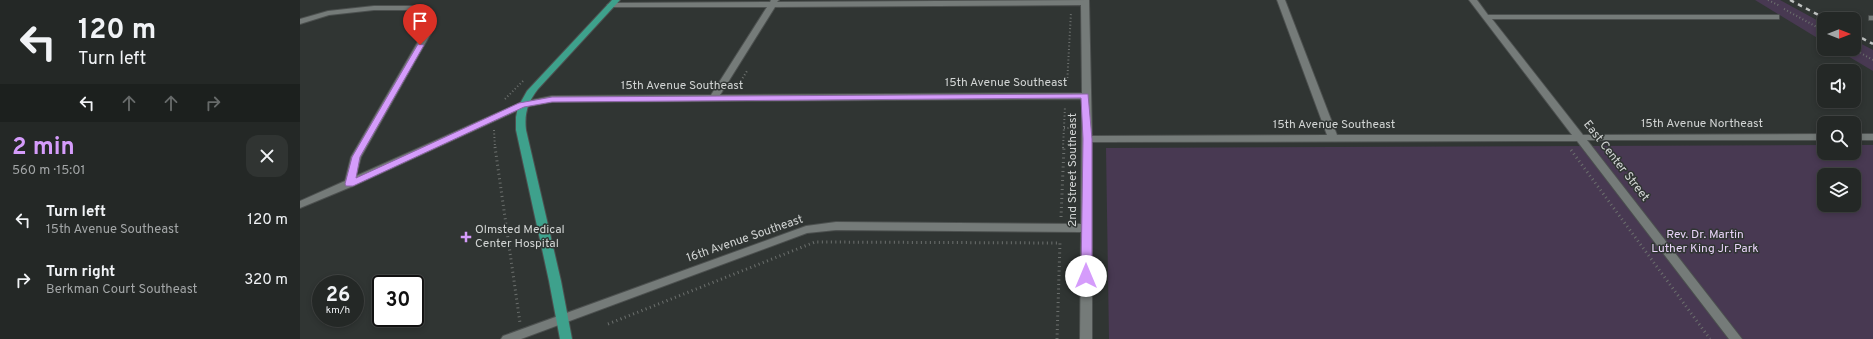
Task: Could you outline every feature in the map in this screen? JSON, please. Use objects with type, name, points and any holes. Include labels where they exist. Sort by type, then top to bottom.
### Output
[{"type":"main road","points":[[566,339],[521,130],[520,117],[522,105],[547,73],[614,3]]},
{"type":"street","points":[[1281,0],[1333,138]]},
{"type":"street","name":"East Center Street","points":[[1473,0],[1736,339]]},
{"type":"street","points":[[614,3],[1071,3],[1085,1]]},
{"type":"street","name":"2nd Street Southeast","points":[[1085,1],[1085,96],[1087,139],[1086,339]]},
{"type":"street","points":[[714,98],[774,2]]},
{"type":"street","points":[[300,22],[328,13],[374,8],[412,8],[430,16],[427,34],[356,157],[349,184]]},
{"type":"street","points":[[1486,17],[1776,18]]},
{"type":"street","name":"15th Avenue Southeast","points":[[300,205],[522,105],[552,100],[1085,96]]},
{"type":"street","name":"15th Avenue Southeast","points":[[1087,139],[1580,137]]},
{"type":"street","name":"15th Avenue Northeast","points":[[1580,137],[1817,137]]},
{"type":"street","points":[[1861,137],[1873,137]]},
{"type":"street","name":"16th Avenue Southeast","points":[[507,339],[806,230],[836,226],[1087,228]]},
{"type":"path","points":[[1768,0],[1817,27]]},
{"type":"path","points":[[1061,214],[1071,3]]},
{"type":"path","points":[[1861,53],[1873,60]]},
{"type":"path","points":[[735,91],[747,70]]},
{"type":"path","points":[[495,117],[494,139],[521,334]]},
{"type":"path","points":[[1571,150],[1710,339]]},
{"type":"path","points":[[608,324],[815,242],[1060,243],[1056,339]]},
{"type":"green space","points":[[1755,0],[1780,0],[1817,20],[1817,38]]},
{"type":"green space","points":[[1861,44],[1873,50],[1873,71],[1848,56],[1861,56]]},
{"type":"green space","name":"Rev. Dr. Martin Luther King Jr. Park","points":[[1817,145],[1817,160],[1861,160],[1861,145],[1873,145],[1873,339],[1109,339],[1106,148]]},
{"type":"railway","points":[[1790,0],[1817,14]]},
{"type":"railway","points":[[1861,38],[1873,44]]},
{"type":"place","name":"Olmsted Medical Center Hospital","points":[[466,237]]},
{"type":"route","points":[[420,45],[356,157],[349,184],[522,105],[552,100],[1085,96],[1087,139],[1086,276]]}]
